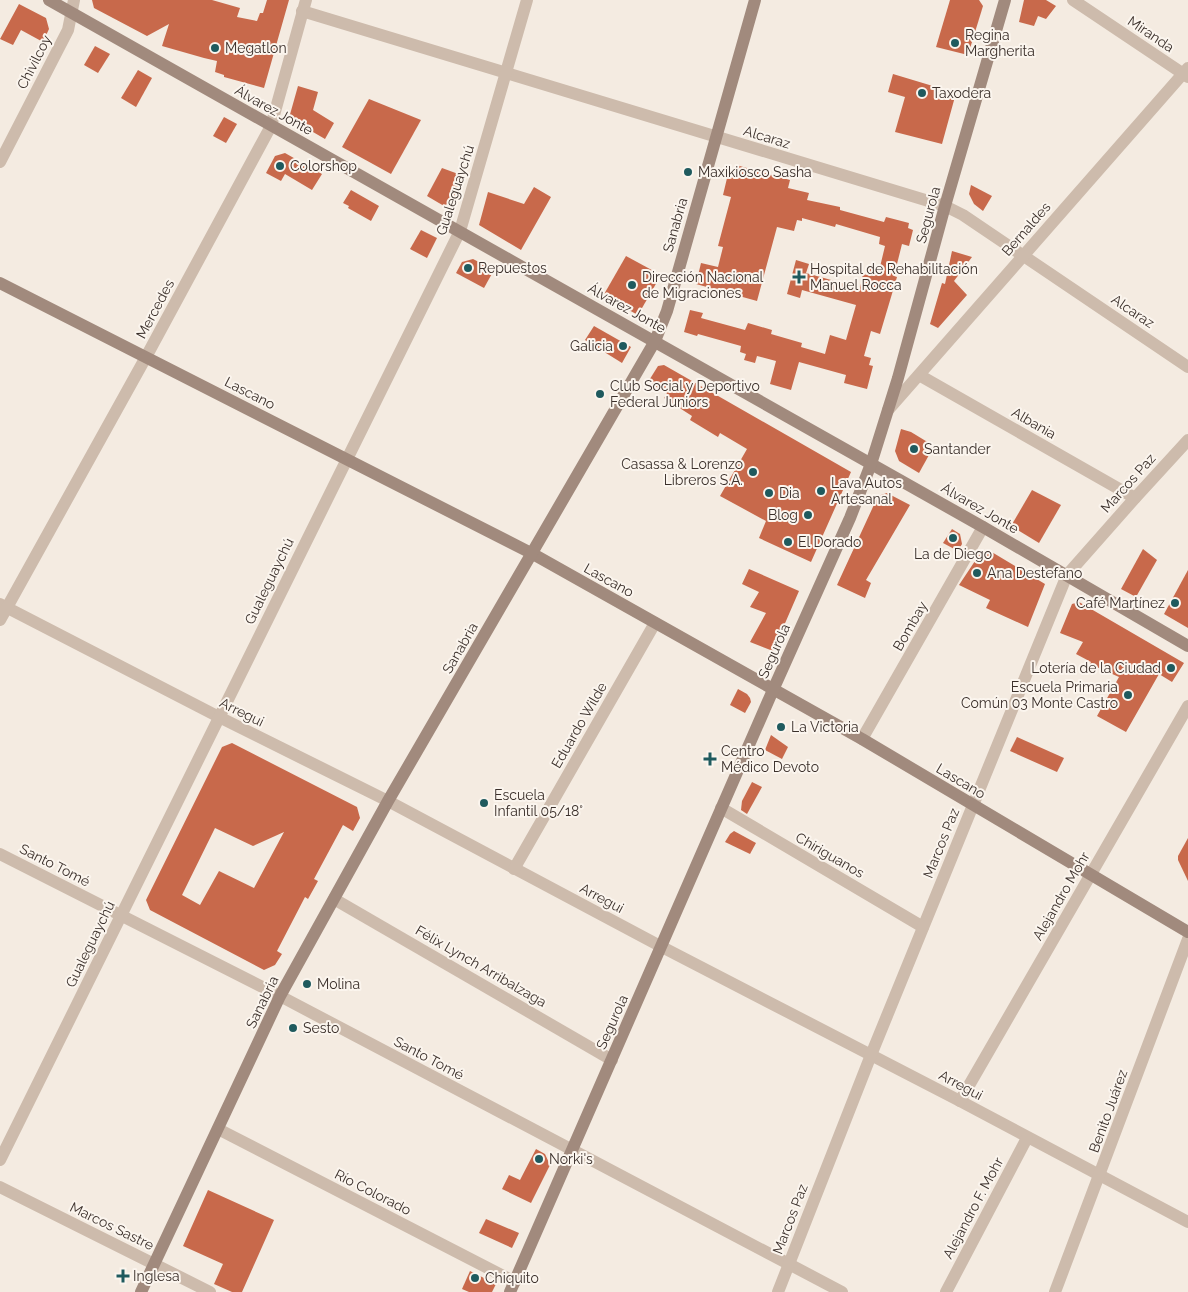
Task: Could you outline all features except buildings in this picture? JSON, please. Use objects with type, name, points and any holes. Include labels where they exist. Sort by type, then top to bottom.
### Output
[{"type":"street","name":"Álvarez Jonte","points":[[49,0],[73,6],[272,126],[984,527],[1188,646]]},
{"type":"street","name":"Gualeguaychú","points":[[0,1160],[460,231],[526,0]]},
{"type":"street","name":"Sanabria","points":[[141,1292],[280,996],[388,801],[655,341],[667,311],[755,0]]},
{"type":"street","name":"Segurola","points":[[513,1287],[721,808],[850,518],[871,464],[911,335],[945,206],[1005,0]]},
{"type":"street","name":"Miranda","points":[[1073,0],[1186,73]]},
{"type":"street","name":"Alcaraz","points":[[304,5],[506,72],[945,206],[963,215],[1188,366]]},
{"type":"street","name":"Mercedes","points":[[0,620],[3,606],[146,357],[272,126],[304,5]]},
{"type":"street","name":"Chivilcoy","points":[[0,162],[68,30],[73,6]]},
{"type":"street","name":"Bernaldes","points":[[887,410],[1186,73]]},
{"type":"street","name":"Lascano","points":[[0,283],[532,554],[862,739],[1188,932]]},
{"type":"street","name":"Albania","points":[[919,375],[1134,498]]},
{"type":"street","name":"Marcos Paz","points":[[778,1292],[871,1055],[1067,575],[1134,498],[1188,440]]},
{"type":"street","name":"Bombay","points":[[862,739],[984,527]]},
{"type":"street","name":"Arregui","points":[[3,606],[388,801],[662,947],[960,1101],[1188,1222]]},
{"type":"street","name":"Eduardo Wilde","points":[[514,869],[655,623]]},
{"type":"street","name":"Alejandro Mohr","points":[[960,1101],[1188,706]]},
{"type":"street","name":"Chiriguanos","points":[[721,808],[923,927]]},
{"type":"street","name":"Santo Tomé","points":[[0,854],[280,996],[842,1292]]},
{"type":"street","name":"Félix Lynch Arribalzaga","points":[[334,899],[612,1060]]},
{"type":"street","name":"Benito Juárez","points":[[1055,1292],[1188,939]]},
{"type":"street","name":"Río Colorado","points":[[218,1129],[513,1287]]},
{"type":"street","name":"Alejandro F. Mohr","points":[[946,1292],[1028,1138]]},
{"type":"street","name":"Marcos Sastre","points":[[0,1187],[210,1292]]},
{"type":"place","name":"Regina Margherita","points":[[955,43]]},
{"type":"place","name":"Megatlon","points":[[215,48]]},
{"type":"place","name":"Taxodera","points":[[922,93]]},
{"type":"place","name":"Colorshop","points":[[280,166]]},
{"type":"place","name":"Maxikiosco Sasha","points":[[688,172]]},
{"type":"place","name":"Repuestos","points":[[468,268]]},
{"type":"place","name":"Hospital de Rehabilitación Manuel Rocca","points":[[799,277]]},
{"type":"place","name":"Dirección Nacional de Migraciones","points":[[632,285]]},
{"type":"place","name":"Galicia","points":[[623,346]]},
{"type":"place","name":"Club Social y Deportivo Federal Juniors","points":[[600,394]]},
{"type":"place","name":"Santander","points":[[914,449]]},
{"type":"place","name":"Casassa & Lorenzo Libreros S.A.","points":[[753,472]]},
{"type":"place","name":"Lava Autos Artesanal","points":[[821,491]]},
{"type":"place","name":"Dia","points":[[769,493]]},
{"type":"place","name":"Blog","points":[[808,515]]},
{"type":"place","name":"La de Diego","points":[[953,538]]},
{"type":"place","name":"El Dorado","points":[[788,542]]},
{"type":"place","name":"Ana Destefano","points":[[977,573]]},
{"type":"place","name":"Café Martínez","points":[[1175,603]]},
{"type":"place","name":"Lotería de la Ciudad","points":[[1171,668]]},
{"type":"place","name":"Escuela Primaria Común 03 Monte Castro","points":[[1128,695]]},
{"type":"place","name":"La Victoria","points":[[781,727]]},
{"type":"place","name":"Centro Médico Devoto","points":[[710,759]]},
{"type":"place","name":"Escuela Infantil 05/18°","points":[[484,803]]},
{"type":"place","name":"Molina","points":[[307,984]]},
{"type":"place","name":"Sesto","points":[[293,1028]]},
{"type":"place","name":"Norki's","points":[[539,1159]]},
{"type":"place","name":"Inglesa","points":[[123,1276]]},
{"type":"place","name":"Chiquito","points":[[475,1278]]}]
